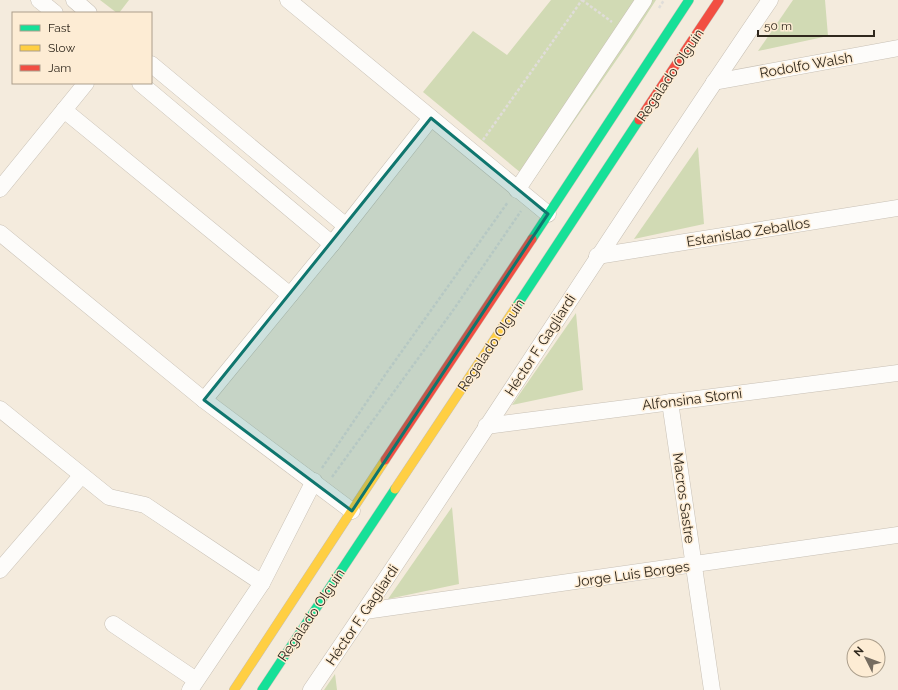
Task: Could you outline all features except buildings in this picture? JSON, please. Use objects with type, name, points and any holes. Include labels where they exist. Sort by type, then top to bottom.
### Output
[{"type":"main road","name":"Regalado Olguín","points":[[234,690],[689,0]]},
{"type":"main road","name":"Regalado Olguín","points":[[262,690],[720,0]]},
{"type":"street","points":[[39,0],[54,12]]},
{"type":"street","points":[[74,0],[89,12]]},
{"type":"street","points":[[288,0],[473,154],[548,214]]},
{"type":"street","points":[[523,195],[644,0]]},
{"type":"street","name":"Héctor F. Gagliardi","points":[[311,690],[366,611],[598,256],[770,0]]},
{"type":"street","name":"Rodolfo Walsh","points":[[714,82],[898,48]]},
{"type":"street","points":[[152,65],[346,226]]},
{"type":"street","points":[[0,189],[85,84]]},
{"type":"street","points":[[141,84],[332,244]]},
{"type":"street","points":[[64,110],[290,295]]},
{"type":"street","points":[[204,400],[332,244],[430,118]]},
{"type":"street","name":"Estanislao Zeballos","points":[[598,256],[898,208]]},
{"type":"street","points":[[0,233],[204,400],[279,458],[320,486],[352,511]]},
{"type":"street","name":"Alfonsina Storni","points":[[486,426],[898,372]]},
{"type":"street","name":"Macros Sastre","points":[[670,402],[712,690]]},
{"type":"street","points":[[0,409],[109,498],[145,505],[262,583]]},
{"type":"street","points":[[0,570],[81,476]]},
{"type":"street","points":[[113,624],[193,685],[262,583],[320,486]]},
{"type":"street","name":"Jorge Luis Borges","points":[[366,611],[898,535]]},
{"type":"path","points":[[473,154],[582,0],[624,30]]},
{"type":"path","points":[[655,13],[664,0]]},
{"type":"path","points":[[320,486],[332,478],[445,322],[523,195]]},
{"type":"path","points":[[320,486],[385,375],[523,195]]},
{"type":"highlighted area","points":[[431,118],[548,214],[352,511],[204,400]]},
{"type":"green space","points":[[100,0],[129,0],[120,12],[116,12]]},
{"type":"green space","points":[[551,0],[656,0],[631,39],[532,182],[423,92],[473,31],[507,55]]},
{"type":"green space","points":[[793,0],[825,0],[828,36],[758,51]]},
{"type":"green space","points":[[698,147],[704,224],[634,239]]},
{"type":"green space","points":[[576,313],[583,390],[512,405]]},
{"type":"green space","points":[[452,507],[459,584],[388,599]]},
{"type":"green space","points":[[335,674],[337,690],[324,690]]},
{"type":"traffic: fast","points":[[532,239],[689,0]]},
{"type":"traffic: fast","points":[[516,307],[639,120]]},
{"type":"traffic: fast","points":[[262,690],[395,489]]},
{"type":"traffic: slow","points":[[395,489],[516,307]]},
{"type":"traffic: slow","points":[[234,690],[385,460]]},
{"type":"traffic: jam","points":[[639,120],[719,0]]},
{"type":"traffic: jam","points":[[385,460],[532,239]]}]
